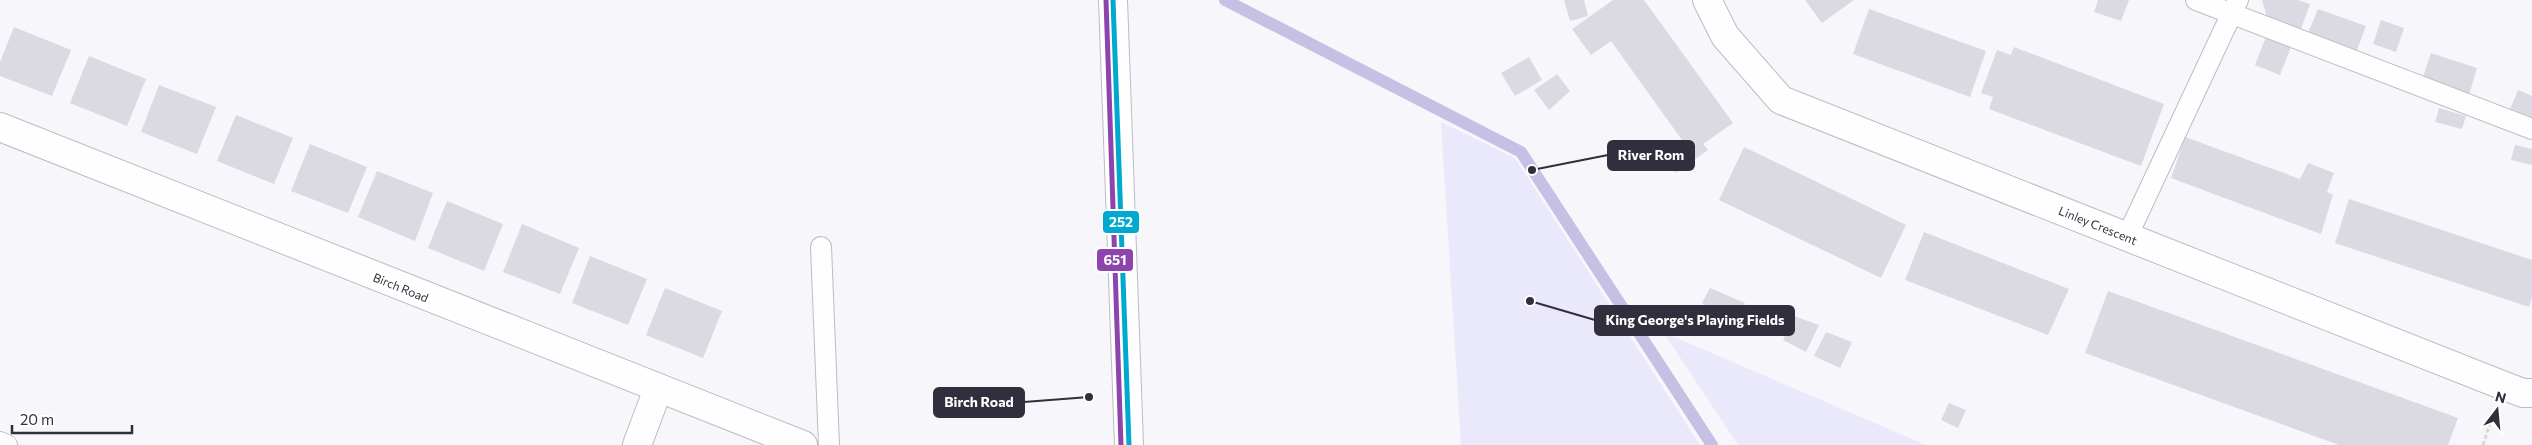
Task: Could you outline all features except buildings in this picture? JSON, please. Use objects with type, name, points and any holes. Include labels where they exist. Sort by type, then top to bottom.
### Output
[{"type":"street","points":[[1113,0],[1129,445]]},
{"type":"street","name":"Linley Crescent","points":[[1707,0],[1725,36],[1781,100],[2523,394],[2532,393]]},
{"type":"street","name":"Birch Road","points":[[0,127],[803,445]]},
{"type":"street","points":[[638,445],[658,389]]},
{"type":"lane","points":[[2196,0],[2235,8],[2532,129]]},
{"type":"lane","points":[[2127,237],[2235,8]]},
{"type":"lane","points":[[821,247],[829,445]]},
{"type":"lane","points":[[0,442],[7,445]]},
{"type":"shaded area","points":[[1441,122],[1515,158],[1700,445],[1461,445]]},
{"type":"shaded area","points":[[1663,332],[1926,445],[1738,445]]},
{"type":"waterway","points":[[1225,0],[1521,152],[1712,445]]},
{"type":"transit line","name":"651","points":[[1106,0],[1121,445]]},
{"type":"transit line","name":"252","points":[[1113,0],[1129,445]]},
{"type":"place","name":"River Rom","points":[[1532,170]]},
{"type":"place","name":"King George's Playing Fields","points":[[1530,301]]},
{"type":"place","name":"Birch Road","points":[[1089,397]]}]
